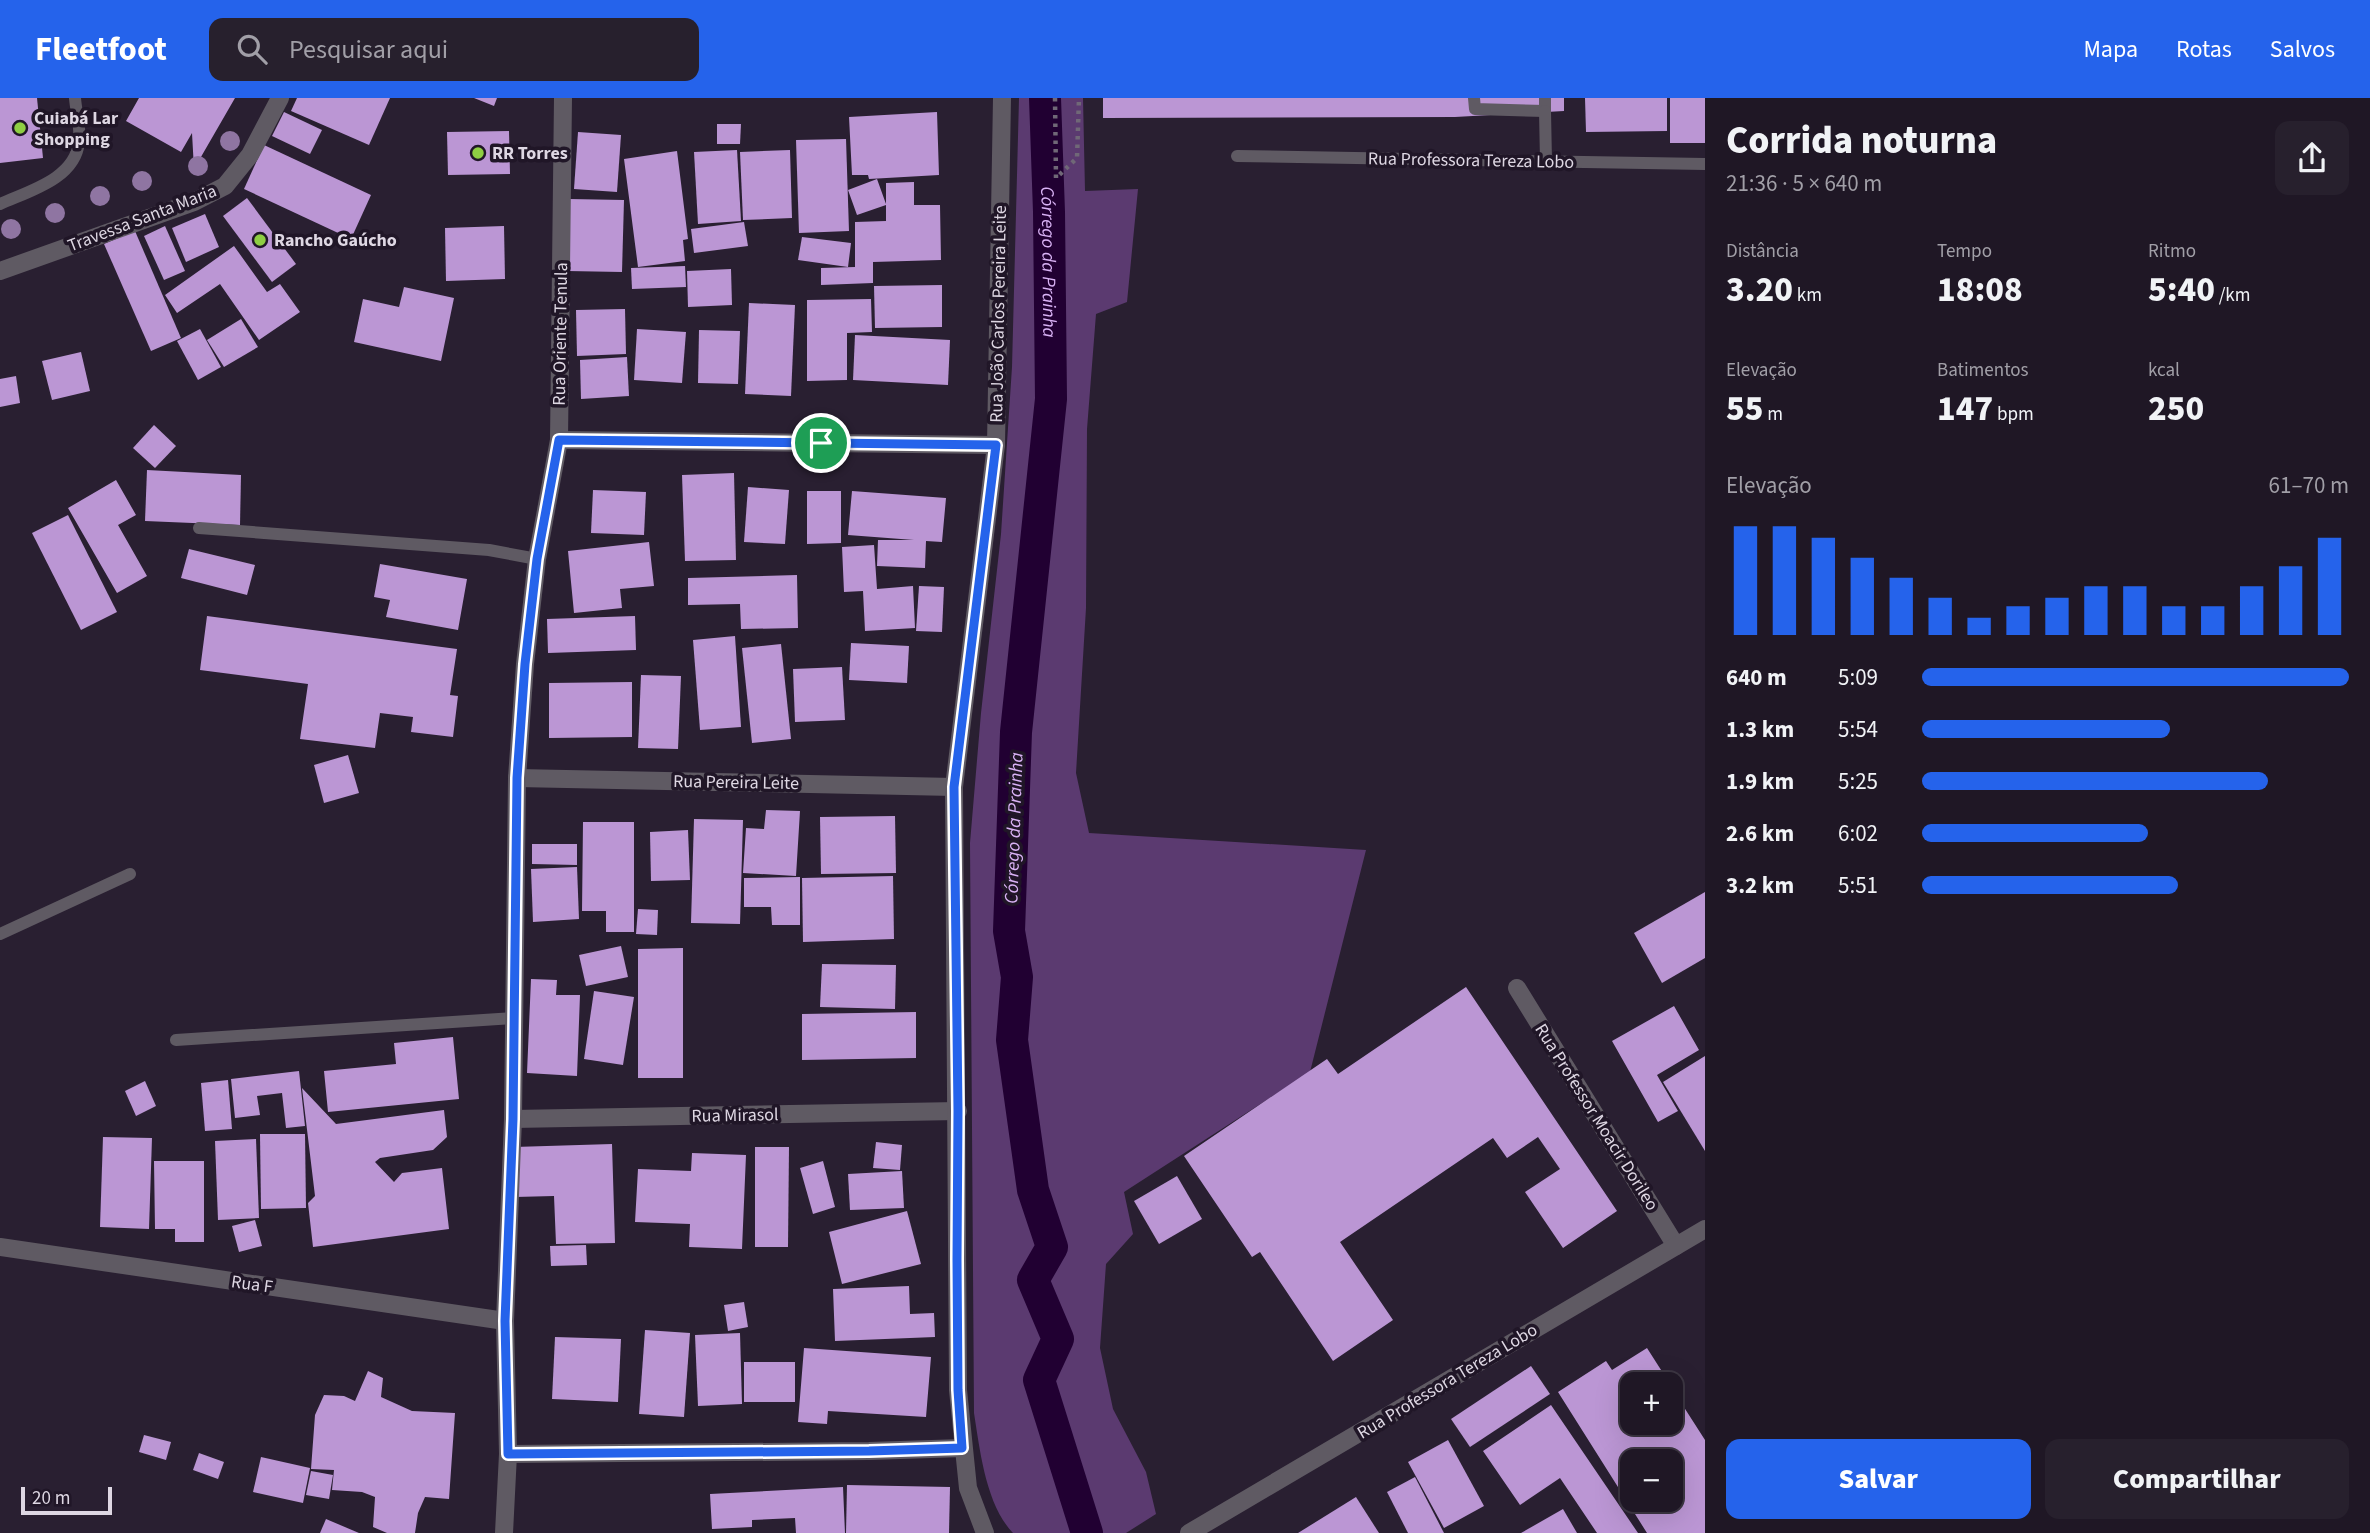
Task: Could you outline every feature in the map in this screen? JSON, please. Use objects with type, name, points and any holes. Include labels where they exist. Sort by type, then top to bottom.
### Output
[{"type":"street","name":"Travessa Santa Maria","points":[[0,271],[194,202],[225,186],[250,155],[280,98]]},
{"type":"street","points":[[563,98],[579,98]]},
{"type":"street","name":"Rua Oriente Tenula","points":[[504,1533],[508,1454],[505,1321],[513,1119],[517,778],[525,664],[537,559],[559,440],[563,98]]},
{"type":"street","name":"Rua João Carlos Pereira Leite","points":[[985,1533],[968,1488],[962,1448],[958,1364],[954,787],[996,445],[1002,98]]},
{"type":"street","points":[[559,440],[996,445]]},
{"type":"street","name":"Rua Pereira Leite","points":[[517,778],[954,787]]},
{"type":"street","name":"Rua Professor Moacir Dorileo","points":[[1517,988],[1676,1246]]},
{"type":"street","name":"Rua Mirasol","points":[[513,1119],[958,1111]]},
{"type":"street","name":"Rua Professora Tereza Lobo","points":[[1189,1533],[1705,1229]]},
{"type":"street","name":"Rua F","points":[[0,1247],[505,1321]]},
{"type":"street","points":[[508,1454],[962,1448]]},
{"type":"lane","points":[[0,204],[48,183],[66,170],[77,155],[80,140],[75,98]]},
{"type":"lane","points":[[1474,98],[1475,109],[1545,105],[1546,161]]},
{"type":"lane","name":"Rua Professora Tereza Lobo","points":[[1237,156],[1705,164]]},
{"type":"lane","points":[[199,528],[489,550],[537,559]]},
{"type":"lane","points":[[0,934],[130,874]]},
{"type":"lane","points":[[176,1040],[514,1018]]},
{"type":"path","points":[[1055,98],[1056,178],[1077,158],[1079,98]]},
{"type":"shaded area","points":[[1019,98],[1083,98],[1085,191],[1138,189],[1127,302],[1096,314],[1087,429],[1086,608],[1076,773],[1089,833],[1366,850],[1310,1072],[1124,1192],[1133,1234],[1106,1264],[1100,1348],[1113,1409],[1146,1472],[1156,1514],[1126,1533],[1013,1533],[996,1508],[990,1493],[974,1413],[970,843],[1001,534],[1012,367]]},
{"type":"building","name":"Cuiabá Lar Shopping","points":[[0,98],[37,98],[43,158],[0,163]]},
{"type":"building","points":[[139,98],[235,98],[194,169],[192,133],[181,152],[126,121]]},
{"type":"building","points":[[297,98],[390,98],[369,145],[291,111]]},
{"type":"building","points":[[474,98],[497,98],[494,106]]},
{"type":"building","points":[[1103,98],[1564,98],[1564,111],[1455,117],[1103,118]]},
{"type":"building","points":[[1585,98],[1667,98],[1667,131],[1586,132]]},
{"type":"building","points":[[1670,98],[1705,98],[1705,143],[1670,143]]},
{"type":"building","points":[[284,112],[322,130],[310,154],[272,136]]},
{"type":"building","points":[[937,112],[939,175],[869,179],[868,175],[852,175],[849,117]]},
{"type":"building","points":[[717,124],[741,124],[740,144],[717,144]]},
{"type":"building","name":"RR Torres","points":[[509,131],[510,174],[448,175],[447,132]]},
{"type":"building","points":[[578,132],[621,135],[617,192],[574,189]]},
{"type":"building","points":[[846,139],[849,231],[799,233],[796,140]]},
{"type":"building","points":[[264,145],[371,195],[351,239],[244,189]]},
{"type":"building","points":[[737,150],[741,221],[698,224],[694,152]]},
{"type":"building","points":[[790,150],[792,218],[743,220],[740,152]]},
{"type":"building","points":[[677,151],[688,239],[683,240],[685,261],[638,267],[624,159]]},
{"type":"building","points":[[877,179],[886,204],[886,183],[914,182],[914,205],[940,205],[941,260],[873,262],[873,283],[821,285],[821,268],[855,267],[855,222],[886,221],[886,205],[857,215],[848,190]]},
{"type":"building","name":"Rancho Gaúcho","points":[[247,198],[296,264],[272,282],[223,216]]},
{"type":"building","points":[[569,199],[624,200],[622,272],[567,271]]},
{"type":"building","points":[[205,214],[219,247],[186,262],[172,228]]},
{"type":"building","points":[[744,222],[748,246],[694,253],[691,229]]},
{"type":"building","points":[[165,226],[185,271],[164,280],[144,236]]},
{"type":"building","points":[[504,226],[505,279],[446,281],[445,228]]},
{"type":"building","points":[[135,231],[181,338],[151,351],[104,244]]},
{"type":"building","points":[[802,237],[851,243],[848,267],[798,260]]},
{"type":"building","points":[[234,246],[267,292],[280,284],[300,312],[259,340],[220,284],[177,313],[165,295]]},
{"type":"building","points":[[685,266],[686,287],[632,289],[631,268]]},
{"type":"building","points":[[731,269],[732,305],[688,307],[687,271]]},
{"type":"building","points":[[942,285],[942,327],[875,328],[874,286]]},
{"type":"building","points":[[404,287],[454,298],[441,361],[354,342],[363,299],[399,307]]},
{"type":"building","points":[[871,299],[872,332],[847,333],[847,380],[807,381],[807,300]]},
{"type":"building","points":[[749,303],[795,305],[791,396],[745,394]]},
{"type":"building","points":[[625,309],[626,354],[577,356],[576,310]]},
{"type":"building","points":[[241,319],[258,347],[224,367],[207,340]]},
{"type":"building","points":[[200,329],[221,367],[198,380],[177,341]]},
{"type":"building","points":[[637,329],[686,332],[682,383],[634,380]]},
{"type":"building","points":[[699,330],[740,331],[738,384],[698,383]]},
{"type":"building","points":[[855,335],[950,340],[948,385],[853,380]]},
{"type":"building","points":[[81,352],[90,391],[52,400],[42,361]]},
{"type":"building","points":[[627,357],[629,396],[581,399],[580,360]]},
{"type":"building","points":[[16,376],[20,403],[0,407],[0,379]]},
{"type":"building","points":[[154,425],[176,446],[155,468],[133,448]]},
{"type":"building","points":[[147,470],[241,475],[240,525],[145,521]]},
{"type":"building","points":[[734,473],[736,560],[685,561],[682,475]]},
{"type":"building","points":[[116,480],[136,515],[118,525],[147,576],[117,593],[68,508]]},
{"type":"building","points":[[748,487],[789,490],[785,544],[744,542]]},
{"type":"building","points":[[593,490],[646,492],[644,535],[591,533]]},
{"type":"building","points":[[807,491],[841,491],[841,543],[807,544]]},
{"type":"building","points":[[852,491],[946,498],[942,542],[926,541],[925,568],[877,566],[878,540],[914,540],[848,535]]},
{"type":"building","points":[[68,515],[117,612],[81,630],[32,533]]},
{"type":"building","points":[[649,542],[654,586],[620,589],[622,608],[574,613],[568,551]]},
{"type":"building","points":[[874,545],[877,589],[913,586],[915,628],[865,631],[863,591],[844,592],[842,547]]},
{"type":"building","points":[[189,549],[255,565],[247,595],[181,578]]},
{"type":"building","points":[[380,564],[467,579],[458,630],[386,617],[390,600],[374,597]]},
{"type":"building","points":[[797,575],[798,628],[741,629],[740,604],[688,605],[688,578]]},
{"type":"building","points":[[919,586],[944,587],[942,632],[916,631]]},
{"type":"building","points":[[207,616],[457,649],[450,695],[458,696],[453,737],[411,732],[413,717],[380,713],[375,748],[300,739],[308,684],[200,670]]},
{"type":"building","points":[[635,616],[636,650],[548,653],[547,619]]},
{"type":"building","points":[[735,636],[741,727],[700,730],[693,640]]},
{"type":"building","points":[[851,643],[909,646],[907,683],[849,680]]},
{"type":"building","points":[[781,644],[791,739],[752,743],[742,648]]},
{"type":"building","points":[[842,667],[845,720],[795,722],[793,669]]},
{"type":"building","points":[[641,675],[681,676],[678,749],[638,748]]},
{"type":"building","points":[[632,682],[632,737],[549,738],[549,683]]},
{"type":"building","points":[[348,755],[359,793],[324,803],[314,765]]},
{"type":"building","points":[[766,810],[800,811],[796,876],[743,873],[746,828],[764,829]]},
{"type":"building","points":[[895,816],[896,873],[821,874],[820,817]]},
{"type":"building","points":[[694,819],[743,820],[740,924],[691,923]]},
{"type":"building","points":[[583,822],[634,822],[634,932],[606,932],[606,911],[582,911]]},
{"type":"building","points":[[688,830],[690,880],[651,881],[650,832]]},
{"type":"building","points":[[532,844],[577,844],[577,865],[532,864]]},
{"type":"building","points":[[577,867],[579,919],[533,922],[531,869]]},
{"type":"building","points":[[893,876],[894,939],[803,942],[802,878]]},
{"type":"building","points":[[800,877],[800,925],[772,925],[771,907],[744,907],[744,878]]},
{"type":"building","points":[[1705,892],[1705,958],[1662,983],[1634,933]]},
{"type":"building","points":[[638,909],[658,910],[657,935],[636,934]]},
{"type":"building","points":[[621,946],[628,977],[586,986],[579,955]]},
{"type":"building","points":[[683,948],[683,1078],[638,1078],[638,949]]},
{"type":"building","points":[[822,964],[896,965],[895,1009],[820,1007]]},
{"type":"building","points":[[531,979],[557,980],[556,995],[580,995],[577,1076],[527,1073]]},
{"type":"building","points":[[1466,987],[1617,1211],[1563,1248],[1525,1192],[1560,1169],[1538,1137],[1507,1158],[1493,1138],[1340,1242],[1393,1320],[1333,1361],[1260,1252],[1252,1257],[1184,1156],[1327,1059],[1338,1074]]},
{"type":"building","points":[[594,991],[634,997],[623,1065],[584,1059]]},
{"type":"building","points":[[1674,1006],[1699,1050],[1657,1075],[1678,1111],[1658,1122],[1612,1041]]},
{"type":"building","points":[[916,1012],[916,1058],[802,1060],[802,1014]]},
{"type":"building","points":[[453,1037],[459,1099],[328,1112],[324,1071],[396,1064],[394,1043]]},
{"type":"building","points":[[1705,1056],[1705,1151],[1663,1082]]},
{"type":"building","points":[[299,1071],[305,1126],[286,1128],[282,1093],[257,1096],[260,1115],[235,1118],[231,1079]]},
{"type":"building","points":[[228,1080],[232,1129],[205,1131],[201,1083]]},
{"type":"building","points":[[145,1081],[156,1106],[136,1116],[125,1091]]},
{"type":"building","points":[[302,1088],[336,1124],[444,1110],[447,1137],[433,1150],[380,1158],[375,1162],[394,1182],[402,1173],[442,1168],[449,1229],[313,1247],[308,1203],[315,1196]]},
{"type":"building","points":[[260,1134],[305,1134],[306,1208],[261,1209]]},
{"type":"building","points":[[103,1137],[152,1138],[149,1229],[100,1227]]},
{"type":"building","points":[[256,1139],[259,1218],[218,1220],[215,1141]]},
{"type":"building","points":[[876,1142],[902,1145],[900,1170],[873,1168]]},
{"type":"building","points":[[612,1144],[615,1243],[556,1244],[554,1196],[515,1197],[514,1147]]},
{"type":"building","points":[[755,1147],[789,1147],[788,1247],[755,1247]]},
{"type":"building","points":[[692,1153],[746,1155],[742,1249],[689,1247],[690,1224],[635,1222],[638,1169],[691,1171]]},
{"type":"building","points":[[154,1161],[204,1161],[204,1242],[175,1242],[175,1229],[155,1229]]},
{"type":"building","points":[[823,1161],[835,1207],[813,1214],[800,1168]]},
{"type":"building","points":[[902,1171],[904,1208],[850,1210],[848,1174]]},
{"type":"building","points":[[1177,1176],[1202,1219],[1159,1244],[1134,1201]]},
{"type":"building","points":[[907,1211],[921,1264],[842,1284],[829,1232]]},
{"type":"building","points":[[255,1220],[262,1246],[239,1252],[232,1226]]},
{"type":"building","points":[[586,1245],[587,1265],[551,1266],[550,1246]]},
{"type":"building","points":[[909,1286],[910,1314],[934,1313],[935,1337],[835,1341],[833,1289]]},
{"type":"building","points":[[744,1302],[748,1327],[728,1331],[724,1305]]},
{"type":"building","points":[[645,1330],[690,1333],[684,1417],[639,1414]]},
{"type":"building","points":[[740,1333],[742,1404],[698,1406],[695,1335]]},
{"type":"building","points":[[555,1337],[621,1339],[618,1402],[552,1399]]},
{"type":"building","points":[[804,1348],[931,1357],[926,1417],[828,1411],[827,1424],[798,1422]]},
{"type":"building","points":[[1647,1348],[1662,1372],[1620,1372],[1620,1435],[1683,1435],[1683,1406],[1705,1440],[1705,1533],[1647,1533],[1634,1512],[1683,1512],[1683,1449],[1620,1449],[1620,1490],[1558,1392],[1606,1361],[1612,1370]]},
{"type":"building","points":[[744,1362],[795,1362],[795,1402],[744,1402]]},
{"type":"building","points":[[1531,1366],[1550,1394],[1470,1447],[1451,1419]]},
{"type":"building","points":[[368,1371],[383,1378],[381,1397],[412,1411],[455,1413],[449,1499],[425,1497],[418,1513],[415,1533],[387,1533],[373,1527],[375,1497],[362,1492],[332,1490],[334,1470],[311,1469],[315,1415],[324,1395],[344,1396],[355,1401]]},
{"type":"building","points":[[1551,1405],[1620,1507],[1620,1512],[1624,1512],[1638,1533],[1597,1533],[1560,1478],[1520,1505],[1483,1451]]},
{"type":"building","points":[[144,1435],[171,1442],[166,1460],[139,1452]]},
{"type":"building","points":[[1448,1440],[1484,1506],[1444,1528],[1408,1462]]},
{"type":"building","points":[[199,1453],[224,1462],[218,1479],[193,1470]]},
{"type":"building","points":[[261,1457],[310,1468],[303,1503],[253,1492]]},
{"type":"building","points":[[311,1471],[333,1475],[329,1499],[306,1495]]},
{"type":"building","points":[[1415,1477],[1444,1533],[1408,1533],[1387,1492]]},
{"type":"building","points":[[847,1485],[950,1487],[949,1533],[846,1533]]},
{"type":"building","points":[[843,1487],[845,1533],[796,1533],[795,1518],[752,1520],[752,1527],[712,1529],[710,1494]]},
{"type":"building","points":[[1356,1497],[1379,1533],[1298,1533]]},
{"type":"building","points":[[1563,1509],[1577,1533],[1521,1533]]},
{"type":"building","points":[[326,1519],[359,1533],[320,1533]]},
{"type":"waterway","name":"Córrego da Prainha","points":[[1045,98],[1051,399],[1016,732],[1009,931],[1017,977],[1012,1040],[1033,1190],[1052,1247],[1033,1280],[1058,1339],[1039,1380],[1087,1533]]},
{"type":"place","name":"Cuiabá Lar Shopping","points":[[20,128]]},
{"type":"place","name":"RR Torres","points":[[478,153]]},
{"type":"place","name":"Rancho Gaúcho","points":[[260,240]]},
{"type":"route","points":[[559,440],[821,443],[996,445],[954,787],[958,1390],[962,1448],[508,1454],[505,1321],[513,1119],[517,778],[525,664],[537,559],[559,440]]}]
